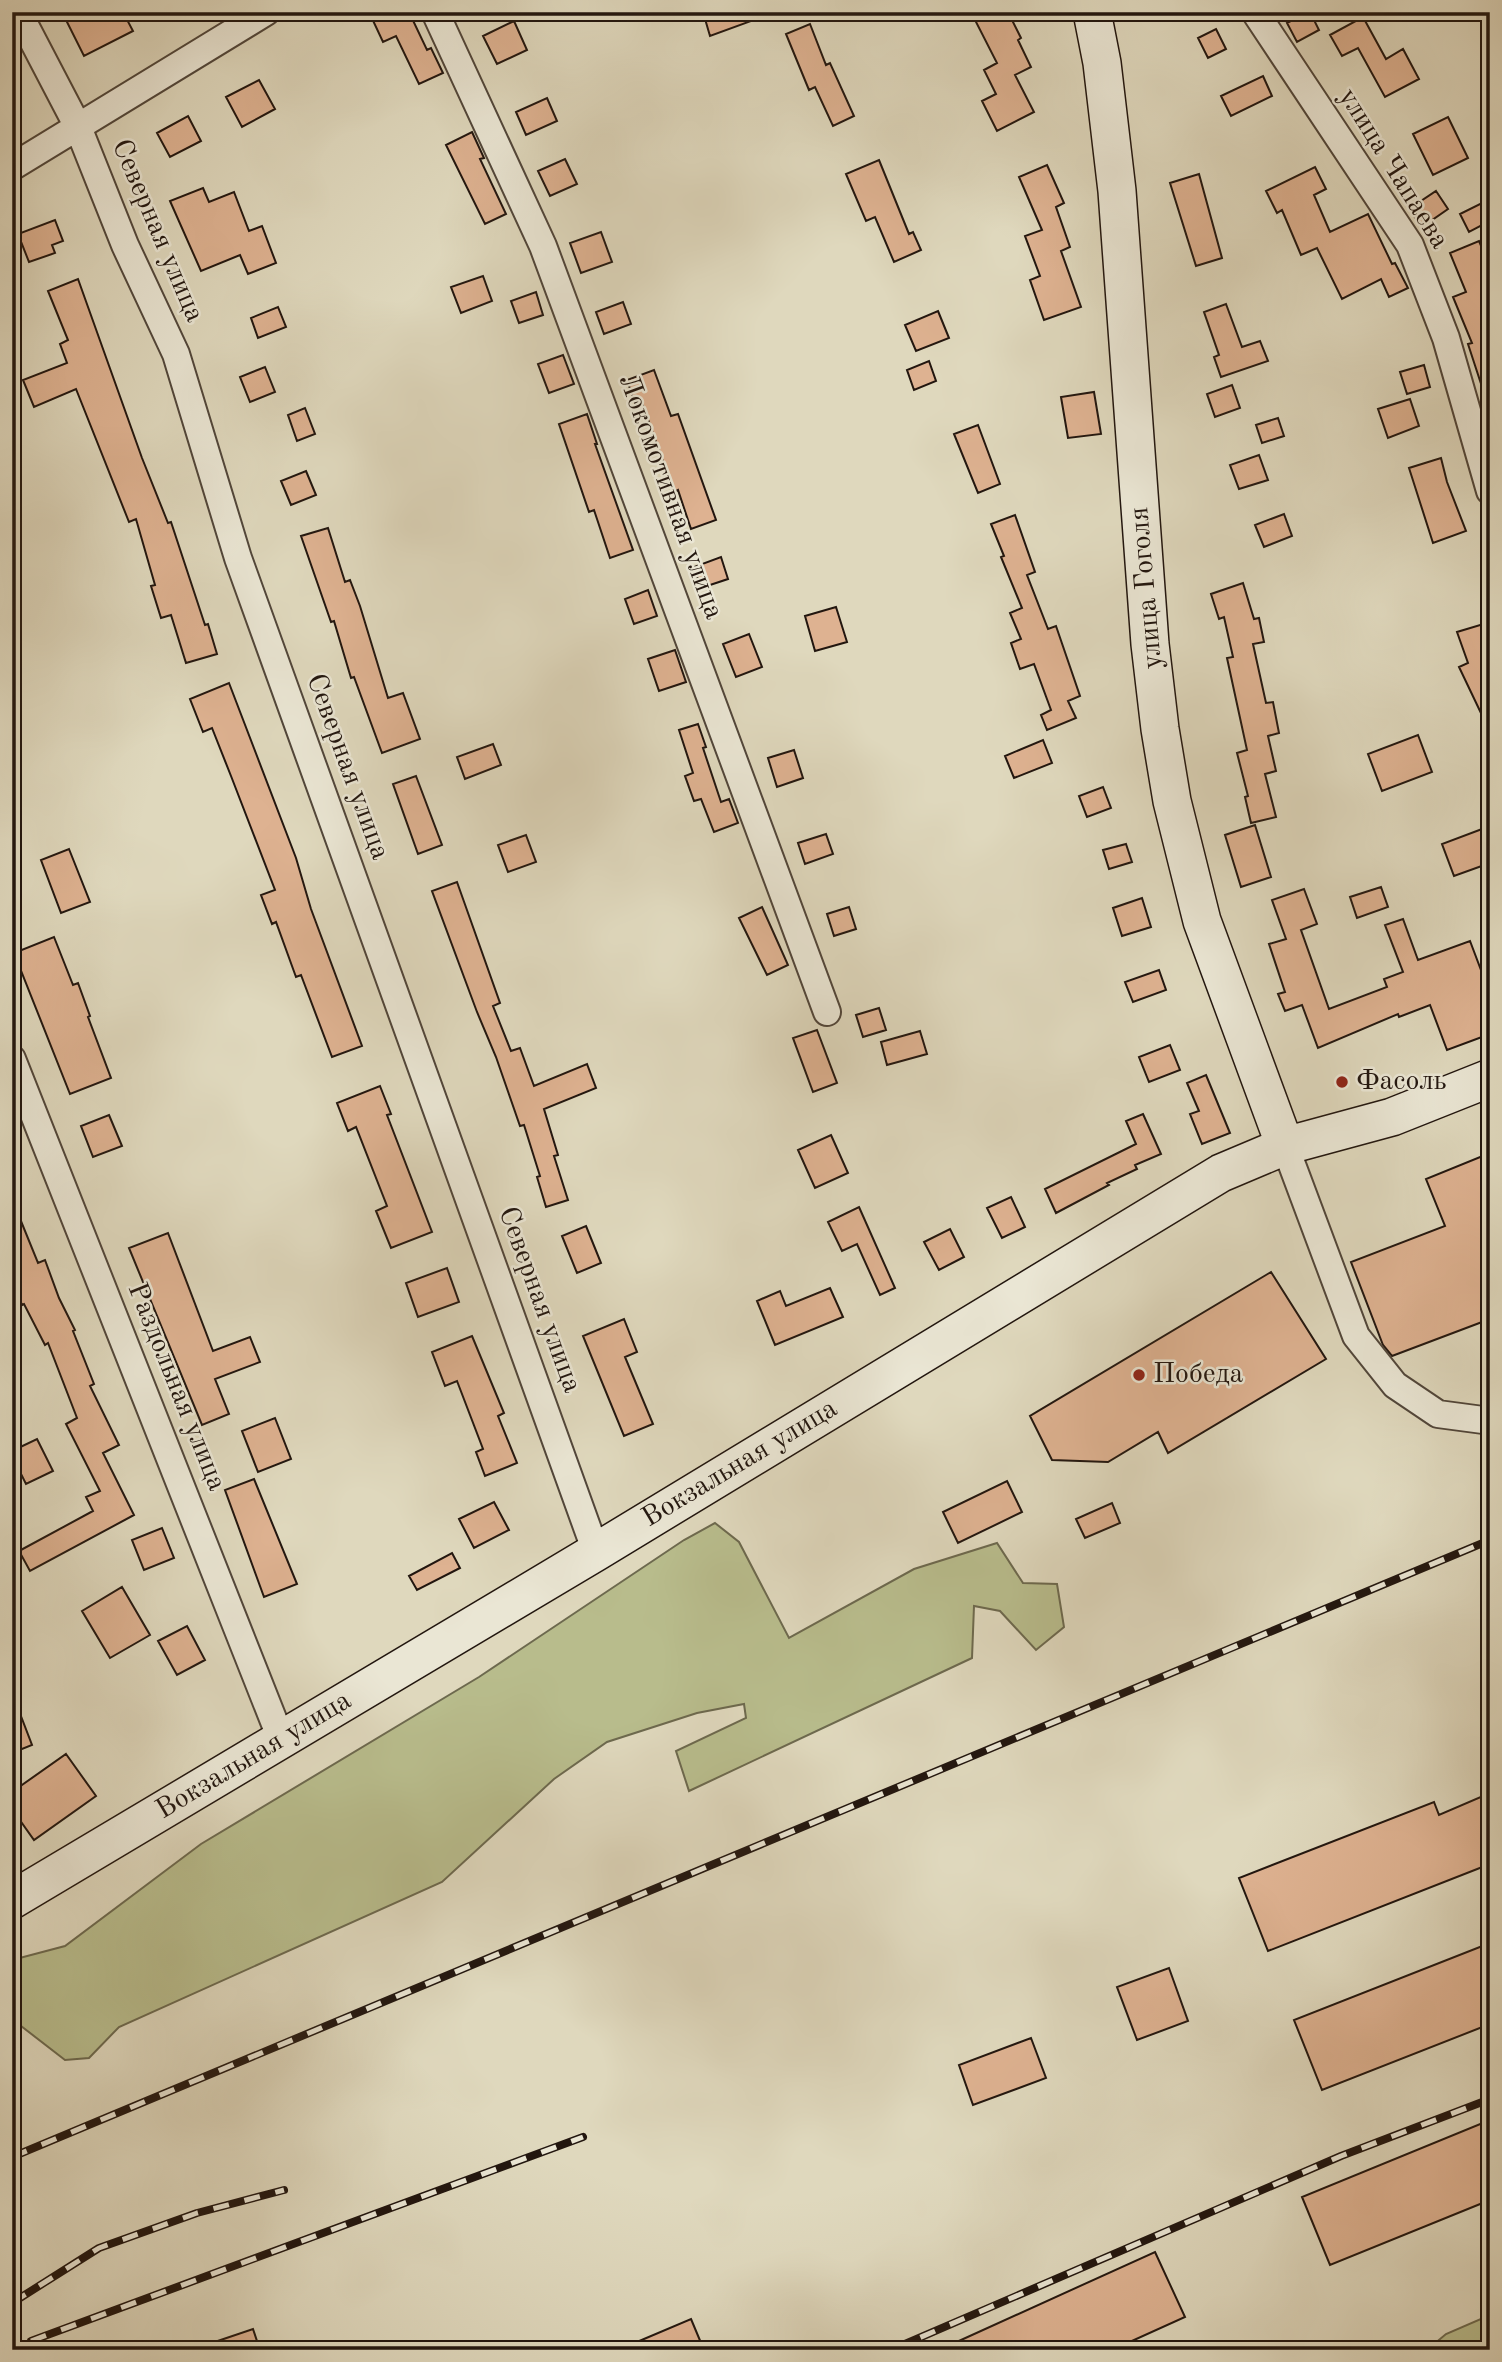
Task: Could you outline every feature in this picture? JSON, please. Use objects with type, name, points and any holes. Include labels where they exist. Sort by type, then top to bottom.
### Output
[{"type":"main road","name":"улица Гоголя","points":[[1092,12],[1102,63],[1117,191],[1148,617],[1160,729],[1172,802],[1202,921],[1285,1146]]},
{"type":"main road","name":"Вокзальная улица","points":[[12,1900],[596,1552],[1222,1173],[1285,1146],[1392,1117],[1490,1078]]},
{"type":"street","name":"Северная улица","points":[[18,12],[78,127],[125,245],[176,354],[238,558],[596,1552]]},
{"type":"street","points":[[12,167],[266,12]]},
{"type":"street","name":"Локомотивная улица","points":[[435,12],[543,246],[827,1012]]},
{"type":"street","name":"улица Чапаева","points":[[1255,12],[1410,245],[1446,338],[1490,491]]},
{"type":"street","name":"Раздольная улица","points":[[12,1059],[281,1739]]},
{"type":"street","points":[[1285,1146],[1356,1336],[1395,1385],[1438,1414],[1490,1419]]},
{"type":"green space","points":[[715,1523],[739,1542],[789,1638],[914,1569],[997,1543],[1023,1583],[1057,1584],[1064,1627],[1036,1650],[1000,1611],[974,1606],[972,1658],[689,1791],[676,1751],[746,1718],[744,1704],[697,1713],[607,1742],[554,1779],[442,1882],[119,2027],[89,2058],[65,2060],[12,2019],[12,1960],[65,1946],[201,1844],[479,1677],[684,1540]]},
{"type":"green space","points":[[1490,2315],[1490,2350],[1427,2350],[1446,2334]]},
{"type":"building","points":[[62,12],[123,12],[133,31],[84,56]]},
{"type":"building","points":[[369,12],[409,12],[427,50],[431,48],[443,73],[419,84],[396,36],[383,42]]},
{"type":"building","points":[[703,12],[770,12],[770,14],[710,36]]},
{"type":"building","points":[[990,12],[1008,12],[1021,38],[1018,40],[1031,67],[1015,75],[1034,112],[997,131],[982,101],[996,94],[984,70],[997,63],[975,20]]},
{"type":"building","points":[[1310,12],[1319,30],[1297,42],[1287,23]]},
{"type":"building","points":[[1363,17],[1386,59],[1403,49],[1419,79],[1385,97],[1358,48],[1342,56],[1330,35]]},
{"type":"building","points":[[514,21],[527,50],[497,64],[483,36]]},
{"type":"building","points":[[810,24],[826,65],[830,63],[854,116],[833,126],[815,87],[809,90],[786,34]]},
{"type":"building","points":[[1216,29],[1226,49],[1208,58],[1198,38]]},
{"type":"building","points":[[1263,76],[1272,96],[1231,116],[1221,96]]},
{"type":"building","points":[[259,80],[275,109],[242,127],[226,97]]},
{"type":"building","points":[[547,98],[557,121],[526,135],[516,112]]},
{"type":"building","points":[[188,116],[201,141],[170,157],[157,133]]},
{"type":"building","points":[[1448,117],[1468,158],[1433,175],[1413,134]]},
{"type":"building","points":[[472,132],[484,158],[480,159],[506,214],[485,224],[446,145]]},
{"type":"building","points":[[565,159],[577,184],[550,196],[538,171]]},
{"type":"building","points":[[879,160],[909,234],[913,232],[921,250],[894,262],[875,217],[866,221],[846,174]]},
{"type":"building","points":[[1047,165],[1064,203],[1056,207],[1070,247],[1061,251],[1081,307],[1044,320],[1030,280],[1040,276],[1025,236],[1042,230],[1019,177]]},
{"type":"building","points":[[1315,167],[1326,189],[1314,195],[1330,232],[1368,214],[1392,264],[1395,263],[1408,288],[1389,297],[1381,279],[1342,299],[1317,248],[1301,255],[1282,210],[1277,213],[1266,191]]},
{"type":"building","points":[[1199,174],[1222,258],[1196,266],[1170,183]]},
{"type":"building","points":[[203,188],[209,202],[234,192],[249,231],[262,226],[276,263],[248,274],[240,255],[201,271],[170,201]]},
{"type":"building","points":[[1436,191],[1448,209],[1422,227],[1409,209]]},
{"type":"building","points":[[1484,202],[1490,213],[1490,221],[1469,232],[1460,214]]},
{"type":"building","points":[[55,220],[63,241],[52,245],[55,253],[29,262],[18,234]]},
{"type":"building","points":[[601,232],[612,262],[581,273],[570,243]]},
{"type":"building","points":[[1479,241],[1490,267],[1490,398],[1486,399],[1468,344],[1472,343],[1453,297],[1466,292],[1450,253]]},
{"type":"building","points":[[483,276],[492,301],[461,313],[451,287]]},
{"type":"building","points":[[78,279],[142,458],[168,523],[171,522],[217,654],[186,663],[171,615],[161,618],[151,586],[155,585],[136,519],[129,522],[76,389],[34,407],[23,380],[67,363],[60,344],[68,340],[48,291]]},
{"type":"building","points":[[536,292],[543,315],[519,323],[511,301]]},
{"type":"building","points":[[623,302],[631,324],[604,334],[596,312]]},
{"type":"building","points":[[1226,304],[1242,347],[1260,341],[1268,361],[1221,377],[1214,357],[1219,355],[1204,312]]},
{"type":"building","points":[[278,307],[286,327],[258,338],[251,318]]},
{"type":"building","points":[[938,311],[949,338],[916,351],[905,325]]},
{"type":"building","points":[[563,355],[574,384],[549,393],[538,364]]},
{"type":"building","points":[[929,361],[936,381],[914,390],[907,370]]},
{"type":"building","points":[[1424,365],[1430,387],[1407,394],[1400,372]]},
{"type":"building","points":[[265,367],[275,392],[250,402],[240,377]]},
{"type":"building","points":[[654,370],[671,416],[678,414],[716,520],[691,529],[678,490],[674,492],[641,400],[635,403],[627,380]]},
{"type":"building","points":[[1232,385],[1240,408],[1215,417],[1207,394]]},
{"type":"building","points":[[1094,392],[1101,434],[1068,438],[1061,397]]},
{"type":"building","points":[[1410,399],[1419,426],[1388,438],[1378,409]]},
{"type":"building","points":[[305,408],[315,434],[297,441],[288,415]]},
{"type":"building","points":[[587,414],[633,550],[610,558],[594,510],[589,512],[559,424]]},
{"type":"building","points":[[1278,418],[1284,436],[1262,443],[1256,425]]},
{"type":"building","points":[[978,425],[1000,484],[978,493],[954,434]]},
{"type":"building","points":[[1259,455],[1268,480],[1239,489],[1230,465]]},
{"type":"building","points":[[1441,458],[1466,531],[1433,543],[1409,468]]},
{"type":"building","points":[[306,471],[316,495],[291,505],[281,481]]},
{"type":"building","points":[[1284,514],[1292,536],[1264,547],[1255,525]]},
{"type":"building","points":[[1015,515],[1035,572],[1027,575],[1048,629],[1056,626],[1080,696],[1068,701],[1076,718],[1047,730],[1041,715],[1051,710],[1034,664],[1020,669],[1011,643],[1021,639],[1010,613],[1022,608],[991,524]]},
{"type":"building","points":[[328,528],[345,582],[350,580],[360,606],[388,698],[403,693],[420,739],[382,753],[354,677],[351,678],[334,621],[331,622],[301,536]]},
{"type":"building","points":[[721,557],[728,579],[701,588],[694,567]]},
{"type":"building","points":[[1243,583],[1254,619],[1259,618],[1264,642],[1253,644],[1266,703],[1273,702],[1279,733],[1268,736],[1276,771],[1265,774],[1276,817],[1251,823],[1245,797],[1248,796],[1237,753],[1247,750],[1227,658],[1233,657],[1224,617],[1219,619],[1211,594]]},
{"type":"building","points":[[648,590],[657,616],[634,624],[625,599]]},
{"type":"building","points":[[836,607],[847,642],[815,651],[805,616]]},
{"type":"building","points":[[1490,622],[1490,732],[1459,667],[1468,663],[1457,632]]},
{"type":"building","points":[[749,634],[762,667],[736,677],[723,644]]},
{"type":"building","points":[[675,650],[686,682],[659,691],[648,659]]},
{"type":"building","points":[[229,683],[296,858],[311,909],[362,1046],[332,1057],[301,975],[296,977],[276,922],[272,924],[261,895],[275,890],[212,728],[203,732],[190,699]]},
{"type":"building","points":[[698,724],[721,802],[729,799],[738,823],[714,832],[701,799],[694,801],[685,776],[693,773],[679,730]]},
{"type":"building","points":[[1418,735],[1432,772],[1382,791],[1368,754]]},
{"type":"building","points":[[1043,740],[1052,763],[1014,778],[1005,756]]},
{"type":"building","points":[[493,744],[501,765],[465,779],[457,757]]},
{"type":"building","points":[[794,750],[803,778],[777,787],[768,758]]},
{"type":"building","points":[[416,776],[442,845],[418,854],[393,784]]},
{"type":"building","points":[[1103,787],[1111,808],[1087,817],[1079,796]]},
{"type":"building","points":[[1255,825],[1271,877],[1241,887],[1225,835]]},
{"type":"building","points":[[1490,826],[1490,863],[1454,876],[1442,844]]},
{"type":"building","points":[[826,834],[833,854],[805,864],[798,843]]},
{"type":"building","points":[[526,835],[536,862],[508,872],[498,845]]},
{"type":"building","points":[[1126,844],[1132,862],[1109,869],[1103,850]]},
{"type":"building","points":[[69,849],[90,902],[61,913],[41,860]]},
{"type":"building","points":[[457,882],[500,1003],[493,1006],[511,1051],[520,1048],[534,1086],[587,1064],[596,1088],[544,1109],[558,1155],[554,1156],[568,1200],[546,1207],[537,1177],[540,1176],[524,1125],[520,1126],[432,891]]},
{"type":"building","points":[[1381,887],[1388,907],[1357,918],[1350,897]]},
{"type":"building","points":[[1304,889],[1317,924],[1301,930],[1329,1009],[1387,987],[1384,979],[1403,972],[1385,925],[1403,919],[1418,960],[1470,941],[1490,994],[1490,1034],[1447,1050],[1430,1005],[1399,1017],[1398,1014],[1318,1048],[1302,1005],[1285,1011],[1278,994],[1285,992],[1269,944],[1286,939],[1272,900]]},
{"type":"building","points":[[1142,898],[1151,927],[1122,936],[1113,908]]},
{"type":"building","points":[[762,907],[788,965],[767,975],[739,918]]},
{"type":"building","points":[[849,907],[856,929],[834,936],[827,914]]},
{"type":"building","points":[[54,937],[73,985],[78,983],[111,1078],[70,1094],[14,953]]},
{"type":"building","points":[[1159,970],[1166,990],[1133,1002],[1125,982]]},
{"type":"building","points":[[879,1008],[886,1030],[863,1037],[856,1015]]},
{"type":"building","points":[[817,1030],[837,1083],[813,1092],[793,1038]]},
{"type":"building","points":[[920,1031],[927,1054],[887,1065],[881,1042]]},
{"type":"building","points":[[1170,1045],[1180,1070],[1149,1082],[1139,1057]]},
{"type":"building","points":[[1206,1075],[1230,1133],[1202,1144],[1190,1114],[1199,1111],[1187,1083]]},
{"type":"building","points":[[380,1086],[391,1114],[387,1115],[432,1232],[391,1248],[376,1211],[387,1206],[356,1127],[348,1131],[337,1103]]},
{"type":"building","points":[[1143,1114],[1161,1154],[1135,1165],[1137,1169],[1056,1213],[1045,1189],[1136,1144],[1126,1121]]},
{"type":"building","points":[[109,1115],[122,1146],[93,1157],[81,1126]]},
{"type":"building","points":[[831,1135],[848,1173],[815,1188],[798,1150]]},
{"type":"building","points":[[1490,1153],[1490,1319],[1392,1356],[1383,1345],[1351,1262],[1445,1226],[1426,1179]]},
{"type":"building","points":[[1011,1197],[1025,1227],[1002,1238],[987,1208]]},
{"type":"building","points":[[12,1199],[38,1263],[45,1260],[59,1298],[75,1330],[73,1331],[94,1384],[90,1386],[119,1445],[103,1453],[134,1515],[30,1571],[19,1551],[93,1511],[86,1497],[100,1491],[66,1424],[77,1418],[48,1343],[45,1345],[24,1304],[22,1305],[12,1279]]},
{"type":"building","points":[[859,1207],[895,1288],[880,1295],[857,1244],[842,1251],[828,1222]]},
{"type":"building","points":[[586,1226],[601,1263],[577,1273],[562,1236]]},
{"type":"building","points":[[950,1229],[964,1257],[939,1270],[924,1242]]},
{"type":"building","points":[[168,1233],[213,1351],[250,1337],[260,1362],[215,1379],[229,1414],[202,1425],[129,1248]]},
{"type":"building","points":[[447,1268],[459,1302],[418,1317],[406,1283]]},
{"type":"building","points":[[1271,1272],[1326,1359],[1168,1453],[1158,1432],[1108,1462],[1052,1460],[1030,1416]]},
{"type":"building","points":[[830,1288],[843,1317],[775,1345],[757,1301],[780,1291],[786,1306]]},
{"type":"building","points":[[624,1319],[637,1352],[625,1357],[653,1424],[624,1436],[583,1336]]},
{"type":"building","points":[[472,1336],[504,1413],[498,1416],[517,1463],[485,1476],[476,1452],[483,1449],[457,1381],[445,1386],[432,1352]]},
{"type":"building","points":[[275,1418],[291,1459],[258,1472],[242,1431]]},
{"type":"building","points":[[37,1439],[53,1471],[26,1484],[12,1451]]},
{"type":"building","points":[[254,1479],[297,1584],[264,1597],[225,1490]]},
{"type":"building","points":[[1007,1481],[1022,1512],[958,1543],[943,1512]]},
{"type":"building","points":[[494,1502],[509,1530],[474,1548],[459,1519]]},
{"type":"building","points":[[1112,1503],[1120,1523],[1085,1538],[1076,1519]]},
{"type":"building","points":[[162,1528],[174,1558],[144,1570],[132,1540]]},
{"type":"building","points":[[452,1553],[460,1568],[417,1590],[409,1576]]},
{"type":"building","points":[[122,1587],[150,1635],[110,1658],[82,1611]]},
{"type":"building","points":[[187,1626],[205,1660],[177,1675],[158,1641]]},
{"type":"building","points":[[12,1698],[32,1745],[12,1753]]},
{"type":"building","points":[[66,1754],[96,1796],[34,1840],[12,1809],[12,1792]]},
{"type":"building","points":[[1490,1793],[1490,1864],[1268,1951],[1239,1878],[1434,1802],[1439,1815]]},
{"type":"building","points":[[1490,1943],[1490,2024],[1322,2090],[1294,2020]]},
{"type":"building","points":[[1169,1968],[1188,2021],[1137,2040],[1117,1987]]},
{"type":"building","points":[[1031,2038],[1046,2078],[973,2105],[959,2065]]},
{"type":"building","points":[[1490,2120],[1490,2200],[1330,2265],[1302,2197]]},
{"type":"building","points":[[1155,2252],[1185,2317],[1112,2350],[939,2350]]},
{"type":"building","points":[[691,2319],[704,2350],[618,2350]]},
{"type":"building","points":[[253,2329],[259,2347],[250,2350],[201,2350],[200,2347]]},
{"type":"railway","points":[[12,2157],[1490,1540]]},
{"type":"railway","points":[[891,2350],[1341,2156],[1490,2099]]},
{"type":"railway","points":[[31,2341],[583,2137]]},
{"type":"railway","points":[[12,2303],[99,2248],[197,2213],[284,2190]]},
{"type":"place","name":"Фасоль","points":[[1342,1082]]},
{"type":"place","name":"Победа","points":[[1139,1375]]}]
